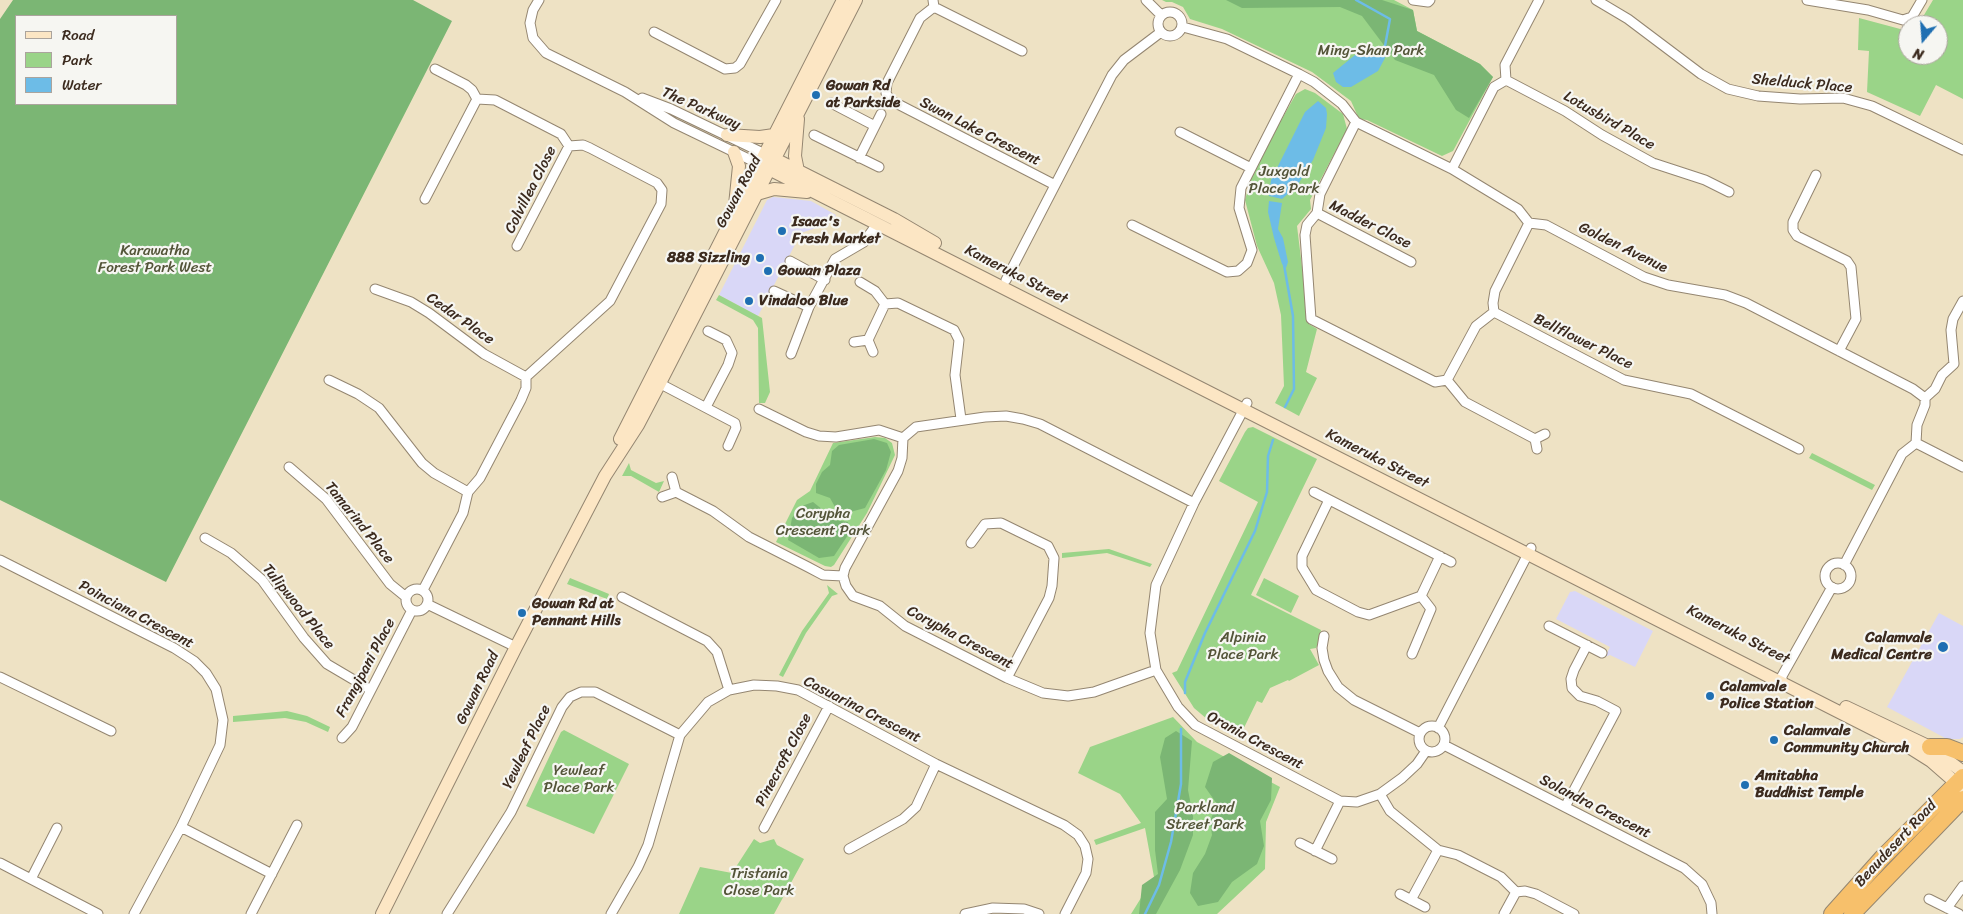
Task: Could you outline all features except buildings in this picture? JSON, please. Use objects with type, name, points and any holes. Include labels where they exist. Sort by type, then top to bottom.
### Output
[{"type":"highway","points":[[1930,747],[1947,747],[1963,753]]},
{"type":"highway","name":"Beaudesert Road","points":[[1832,914],[1883,856],[1961,780]]},
{"type":"highway","name":"Beaudesert Road","points":[[1852,914],[1961,804]]},
{"type":"street","name":"The Parkway","points":[[538,0],[530,23],[534,38],[546,53],[625,92],[671,109],[727,135],[767,162]]},
{"type":"street","points":[[654,32],[725,69],[735,68],[740,64],[776,0]]},
{"type":"street","name":"Gowan Road","points":[[382,914],[516,647],[605,476],[610,461],[757,194],[774,134],[843,0]]},
{"type":"street","name":"Gowan Road","points":[[655,381],[734,213],[799,114],[856,0]]},
{"type":"street","points":[[1146,0],[1162,15]]},
{"type":"street","points":[[1413,0],[1430,0]]},
{"type":"street","points":[[1452,169],[1494,87],[1506,80],[1505,65],[1538,0]]},
{"type":"street","name":"Shelduck Place","points":[[1596,0],[1628,19],[1701,74],[1728,89],[1758,96],[1792,99],[1843,98],[1872,106],[1963,150]]},
{"type":"street","points":[[1807,0],[1826,1],[1903,20],[1912,17],[1922,0]]},
{"type":"street","points":[[934,4],[1022,51]]},
{"type":"street","name":"Swan Lake Crescent","points":[[934,4],[920,18],[887,83],[886,93],[890,100],[1055,185]]},
{"type":"street","points":[[1169,11],[1177,13],[1182,19],[1183,27],[1178,34],[1171,36],[1161,32],[1158,21],[1162,15],[1169,11]]},
{"type":"street","points":[[1183,27],[1226,39],[1314,82],[1342,104],[1356,122],[1452,169],[1518,209],[1530,223],[1495,291],[1494,312],[1476,326],[1447,380]]},
{"type":"street","points":[[1006,280],[1112,75],[1124,60],[1161,32]]},
{"type":"street","points":[[435,69],[466,85],[472,90],[477,99]]},
{"type":"street","points":[[1132,225],[1217,269],[1227,272],[1238,271],[1247,263],[1252,250],[1239,208],[1241,188],[1249,167],[1299,74]]},
{"type":"street","name":"Lotusbird Place","points":[[1506,80],[1566,111],[1602,135],[1653,163],[1705,180],[1729,192]]},
{"type":"street","name":"The Parkway","points":[[625,92],[674,123],[734,152],[767,162]]},
{"type":"street","points":[[423,590],[463,513],[468,492],[480,478],[522,400],[526,377],[610,301],[662,204],[662,190],[657,183],[583,145],[570,146],[562,134],[495,100],[477,99]]},
{"type":"street","points":[[425,199],[477,99]]},
{"type":"street","points":[[831,103],[875,126]]},
{"type":"street","points":[[798,171],[795,156],[799,114]]},
{"type":"street","points":[[859,158],[881,114]]},
{"type":"street","points":[[1356,122],[1320,194],[1316,213],[1307,225],[1305,235],[1311,319],[1435,382],[1447,380]]},
{"type":"street","points":[[1180,132],[1249,167]]},
{"type":"street","points":[[727,135],[760,137],[774,134]]},
{"type":"street","points":[[814,135],[879,168]]},
{"type":"street","name":"Colvillea Close","points":[[518,246],[570,146]]},
{"type":"street","points":[[734,152],[739,166],[734,213]]},
{"type":"street","name":"Kameruka Street","points":[[767,162],[798,171],[880,219],[1782,679],[1923,755],[1961,780]]},
{"type":"street","name":"Kameruka Street","points":[[767,162],[817,194],[880,219],[1006,280],[1245,406]]},
{"type":"street","points":[[1816,175],[1793,222],[1793,230],[1797,236],[1847,261],[1851,267],[1856,319],[1839,351]]},
{"type":"street","points":[[757,194],[774,188],[817,194]]},
{"type":"street","name":"Madder Close","points":[[1316,213],[1411,262]]},
{"type":"street","points":[[791,354],[809,307],[835,259],[864,242],[880,219]]},
{"type":"street","name":"Golden Avenue","points":[[1530,223],[1546,225],[1644,277],[1668,285],[1725,295],[1746,303],[1913,389],[1925,398]]},
{"type":"street","points":[[790,261],[825,280]]},
{"type":"street","points":[[860,282],[875,291],[885,304]]},
{"type":"street","name":"Cedar Place","points":[[375,289],[411,302],[484,354],[526,377]]},
{"type":"street","points":[[774,291],[809,307]]},
{"type":"street","points":[[1954,364],[1951,330],[1953,320],[1963,301]]},
{"type":"street","points":[[885,304],[898,303],[954,330],[960,340],[955,375],[961,420]]},
{"type":"street","points":[[873,352],[868,340],[885,304]]},
{"type":"street","name":"Bellflower Place","points":[[1494,312],[1624,380],[1691,394],[1799,449]]},
{"type":"street","points":[[706,407],[728,365],[732,353],[726,340],[708,331]]},
{"type":"street","points":[[854,342],[868,340]]},
{"type":"street","points":[[1954,364],[1963,369]]},
{"type":"street","points":[[1844,565],[1902,454],[1916,443],[1917,425],[1926,405],[1925,398],[1935,389],[1942,375],[1954,364]]},
{"type":"street","points":[[329,380],[358,394],[379,408],[422,463],[434,473],[468,492]]},
{"type":"street","points":[[1447,380],[1465,402],[1535,439]]},
{"type":"street","points":[[655,381],[735,422],[736,428],[728,446]]},
{"type":"street","name":"Orania Crescent","points":[[1245,406],[1194,503],[1156,585],[1150,633],[1156,670],[1178,707],[1195,725],[1340,801]]},
{"type":"street","points":[[759,410],[819,436],[836,437],[879,430],[903,438]]},
{"type":"street","points":[[662,497],[676,492],[713,511],[750,537],[823,575],[843,576],[845,568],[898,471],[902,458],[903,438],[916,427],[1006,416],[1040,424],[1194,503]]},
{"type":"street","points":[[1535,439],[1545,434]]},
{"type":"street","points":[[1535,439],[1537,449]]},
{"type":"street","points":[[1916,443],[1963,467]]},
{"type":"street","name":"Tamarind Place","points":[[289,467],[326,499],[390,584],[406,597]]},
{"type":"street","points":[[672,477],[676,492]]},
{"type":"street","points":[[1314,492],[1451,562]]},
{"type":"street","points":[[1329,500],[1302,556],[1302,567],[1316,590],[1358,612],[1369,615],[1421,596],[1440,556]]},
{"type":"street","points":[[971,543],[985,524],[1001,523],[1048,546],[1054,558],[1052,586],[1048,598],[1007,678]]},
{"type":"street","name":"Tulipwood Place","points":[[205,538],[231,553],[262,580],[304,638],[327,664],[371,690]]},
{"type":"street","points":[[1438,728],[1530,551]]},
{"type":"street","name":"Poinciana Crescent","points":[[0,560],[174,648],[194,661],[206,673],[216,689],[222,705],[223,731],[216,756],[134,914]]},
{"type":"street","points":[[1833,565],[1844,565],[1850,571],[1849,582],[1843,588],[1832,587],[1826,581],[1827,570],[1833,565]]},
{"type":"street","name":"Corypha Crescent","points":[[843,576],[846,586],[853,596],[880,606],[905,626],[1007,678],[1043,693],[1068,696],[1094,692],[1156,670]]},
{"type":"street","points":[[1782,679],[1832,587]]},
{"type":"street","points":[[415,589],[423,590],[428,598],[427,604],[423,609],[412,610],[407,604],[406,597],[415,589]]},
{"type":"street","points":[[1412,654],[1430,609],[1421,596]]},
{"type":"street","points":[[622,597],[707,641],[717,652],[729,690]]},
{"type":"street","points":[[427,604],[516,647]]},
{"type":"street","name":"Frangipani Place","points":[[342,738],[352,727],[412,610]]},
{"type":"street","points":[[1549,626],[1602,653]]},
{"type":"street","points":[[1324,636],[1322,648],[1324,660],[1328,671],[1338,687],[1354,700],[1420,733]]},
{"type":"street","points":[[1586,645],[1571,679],[1572,688],[1580,696],[1597,701],[1616,711]]},
{"type":"street","name":"Kameruka Street","points":[[1782,679],[1930,747],[1961,780]]},
{"type":"street","points":[[1,680],[111,731]]},
{"type":"street","name":"Casuarina Crescent","points":[[611,914],[638,867],[648,845],[680,735],[708,702],[729,690],[754,685],[777,686],[798,690],[936,764],[1064,824],[1078,835],[1085,846],[1088,859],[1086,873],[1065,914]]},
{"type":"street","name":"Yewleaf Place","points":[[447,914],[511,812],[562,707],[570,697],[581,692],[595,692],[680,735]]},
{"type":"street","points":[[1565,807],[1622,701]]},
{"type":"street","name":"Pinecroft Close","points":[[764,828],[828,706]]},
{"type":"street","points":[[1430,726],[1438,728],[1445,737],[1444,745],[1434,752],[1426,751],[1419,741],[1420,733],[1430,726]]},
{"type":"street","name":"Solandra Crescent","points":[[1444,745],[1684,868],[1702,884],[1711,903],[1712,914]]},
{"type":"street","points":[[1315,850],[1340,801],[1358,802],[1380,794],[1417,764],[1426,751]]},
{"type":"street","points":[[849,849],[903,819],[916,807],[936,764]]},
{"type":"street","points":[[1380,794],[1390,811],[1438,850],[1458,855],[1501,877],[1516,892]]},
{"type":"street","points":[[251,914],[297,825]]},
{"type":"street","points":[[180,827],[272,874]]},
{"type":"street","points":[[30,879],[57,828]]},
{"type":"street","points":[[1300,843],[1332,859]]},
{"type":"street","points":[[1411,900],[1438,850]]},
{"type":"street","points":[[0,863],[98,914]]},
{"type":"street","points":[[1947,908],[1963,886]]},
{"type":"street","points":[[1516,892],[1525,891],[1536,894],[1574,914]]},
{"type":"street","points":[[1504,914],[1516,892]]},
{"type":"street","points":[[1400,894],[1425,907]]},
{"type":"street","points":[[1929,899],[1959,914]]},
{"type":"street","points":[[965,914],[994,908],[1024,909],[1039,914]]},
{"type":"shaded area","points":[[773,197],[811,201],[836,215],[833,222],[801,233],[758,316],[719,295],[767,200]]},
{"type":"shaded area","points":[[1575,591],[1653,631],[1635,667],[1610,655],[1605,657],[1610,647],[1556,619],[1570,592]]},
{"type":"shaded area","points":[[1939,613],[1963,626],[1963,737],[1960,739],[1947,739],[1887,707]]},
{"type":"green space","name":"Karawatha Forest Park West","points":[[13,0],[413,0],[452,21],[166,582],[0,500],[0,19]]},
{"type":"green space","name":"Ming-Shan Park","points":[[1162,0],[1394,0],[1413,10],[1417,31],[1480,64],[1493,77],[1453,151],[1442,156],[1367,120],[1359,119],[1351,101],[1312,72],[1222,29],[1190,19],[1183,7]]},
{"type":"green space","points":[[1226,0],[1382,0],[1413,10],[1417,31],[1480,64],[1493,77],[1469,118],[1456,110],[1434,75],[1395,60],[1362,16],[1340,7],[1242,8]]},
{"type":"green space","points":[[1933,0],[1963,0],[1963,99],[1936,85],[1920,116],[1867,92],[1869,51],[1858,50],[1859,18],[1898,28],[1898,65],[1948,65],[1948,15],[1924,15]]},
{"type":"green space","name":"Juxgold Place Park","points":[[1305,89],[1315,93],[1343,114],[1347,129],[1310,200],[1311,209],[1297,226],[1309,324],[1317,329],[1306,372],[1317,378],[1299,416],[1275,403],[1284,386],[1281,315],[1274,283],[1257,246],[1245,200],[1254,168],[1296,94]]},
{"type":"green space","points":[[719,295],[762,318],[770,392],[765,403],[759,403],[758,328],[753,320],[716,300]]},
{"type":"green space","name":"Alpinia Place Park","points":[[1253,427],[1317,459],[1251,595],[1321,630],[1316,648],[1310,649],[1319,665],[1289,681],[1270,688],[1262,703],[1257,701],[1240,736],[1207,719],[1194,708],[1172,673],[1177,671],[1258,502],[1219,481],[1245,432],[1248,428]]},
{"type":"green space","name":"Corypha Crescent Park","points":[[875,437],[885,438],[892,443],[895,455],[867,513],[834,565],[831,567],[825,566],[776,542],[797,500],[810,491],[833,443]]},
{"type":"green space","points":[[874,439],[887,443],[891,452],[886,470],[865,508],[850,512],[835,507],[830,498],[816,493],[816,484],[822,472],[830,465],[832,451],[839,445]]},
{"type":"green space","points":[[1812,453],[1875,485],[1872,490],[1809,458]]},
{"type":"green space","points":[[629,463],[631,470],[656,483],[664,481],[659,492],[631,476],[622,476]]},
{"type":"green space","points":[[813,502],[823,510],[832,511],[834,520],[848,522],[850,532],[834,556],[819,558],[788,540],[792,518],[802,506]]},
{"type":"green space","points":[[1109,549],[1152,564],[1150,567],[1107,553],[1062,558],[1062,553]]},
{"type":"green space","points":[[570,578],[609,594],[607,599],[567,584]]},
{"type":"green space","points":[[1264,578],[1299,596],[1291,613],[1256,595]]},
{"type":"green space","points":[[827,585],[838,594],[832,596],[806,633],[783,677],[779,675],[802,631],[829,593]]},
{"type":"green space","points":[[287,711],[307,716],[330,727],[328,732],[306,722],[285,718],[233,722],[233,716]]},
{"type":"green space","name":"Parkland Street Park","points":[[1173,717],[1197,742],[1280,787],[1266,822],[1265,869],[1217,914],[1131,914],[1154,877],[1145,828],[1096,845],[1094,840],[1141,823],[1120,794],[1078,773],[1090,747]]},
{"type":"green space","name":"Yewleaf Place Park","points":[[564,730],[629,764],[594,834],[526,806],[561,732]]},
{"type":"green space","points":[[1176,731],[1192,741],[1188,790],[1193,816],[1193,835],[1180,870],[1156,914],[1139,914],[1142,885],[1158,874],[1155,850],[1155,812],[1167,799],[1160,757],[1165,738]]},
{"type":"green space","points":[[1229,753],[1272,778],[1271,800],[1260,821],[1264,846],[1257,864],[1232,882],[1218,902],[1198,906],[1190,893],[1193,873],[1205,854],[1212,835],[1210,821],[1217,804],[1205,787],[1213,762]]},
{"type":"green space","name":"Tristania Close Park","points":[[754,839],[760,843],[774,839],[777,845],[804,859],[774,914],[679,914],[700,867],[732,873]]},
{"type":"water","points":[[1369,48],[1384,50],[1385,58],[1378,71],[1351,87],[1343,87],[1336,82],[1333,73],[1355,55]]},
{"type":"water","points":[[1318,101],[1326,108],[1326,128],[1313,160],[1297,186],[1282,199],[1269,196],[1271,180],[1305,112]]},
{"type":"water","points":[[1269,201],[1282,203],[1278,229],[1283,238],[1288,262],[1286,268],[1282,264],[1274,238],[1268,212]]},
{"type":"waterway","points":[[1356,0],[1390,19],[1385,46],[1379,51]]},
{"type":"waterway","points":[[1284,265],[1293,316],[1294,389],[1285,407]]},
{"type":"waterway","points":[[1185,693],[1185,682],[1205,633],[1255,531],[1267,492],[1268,456],[1273,440]]},
{"type":"waterway","points":[[1145,914],[1159,885],[1171,842],[1181,784],[1181,729]]},
{"type":"place","name":"Gowan Rd at Parkside","points":[[816,95]]},
{"type":"place","name":"Isaac's Fresh Market","points":[[782,231]]},
{"type":"place","name":"888 Sizzling","points":[[760,258]]},
{"type":"place","name":"Gowan Plaza","points":[[768,271]]},
{"type":"place","name":"Vindaloo Blue","points":[[749,301]]},
{"type":"place","name":"Gowan Rd at Pennant Hills","points":[[522,613]]},
{"type":"place","name":"Calamvale Medical Centre","points":[[1943,647]]},
{"type":"place","name":"Calamvale Police Station","points":[[1710,696]]},
{"type":"place","name":"Calamvale Community Church","points":[[1774,740]]},
{"type":"place","name":"Amitabha Buddhist Temple","points":[[1745,785]]}]
